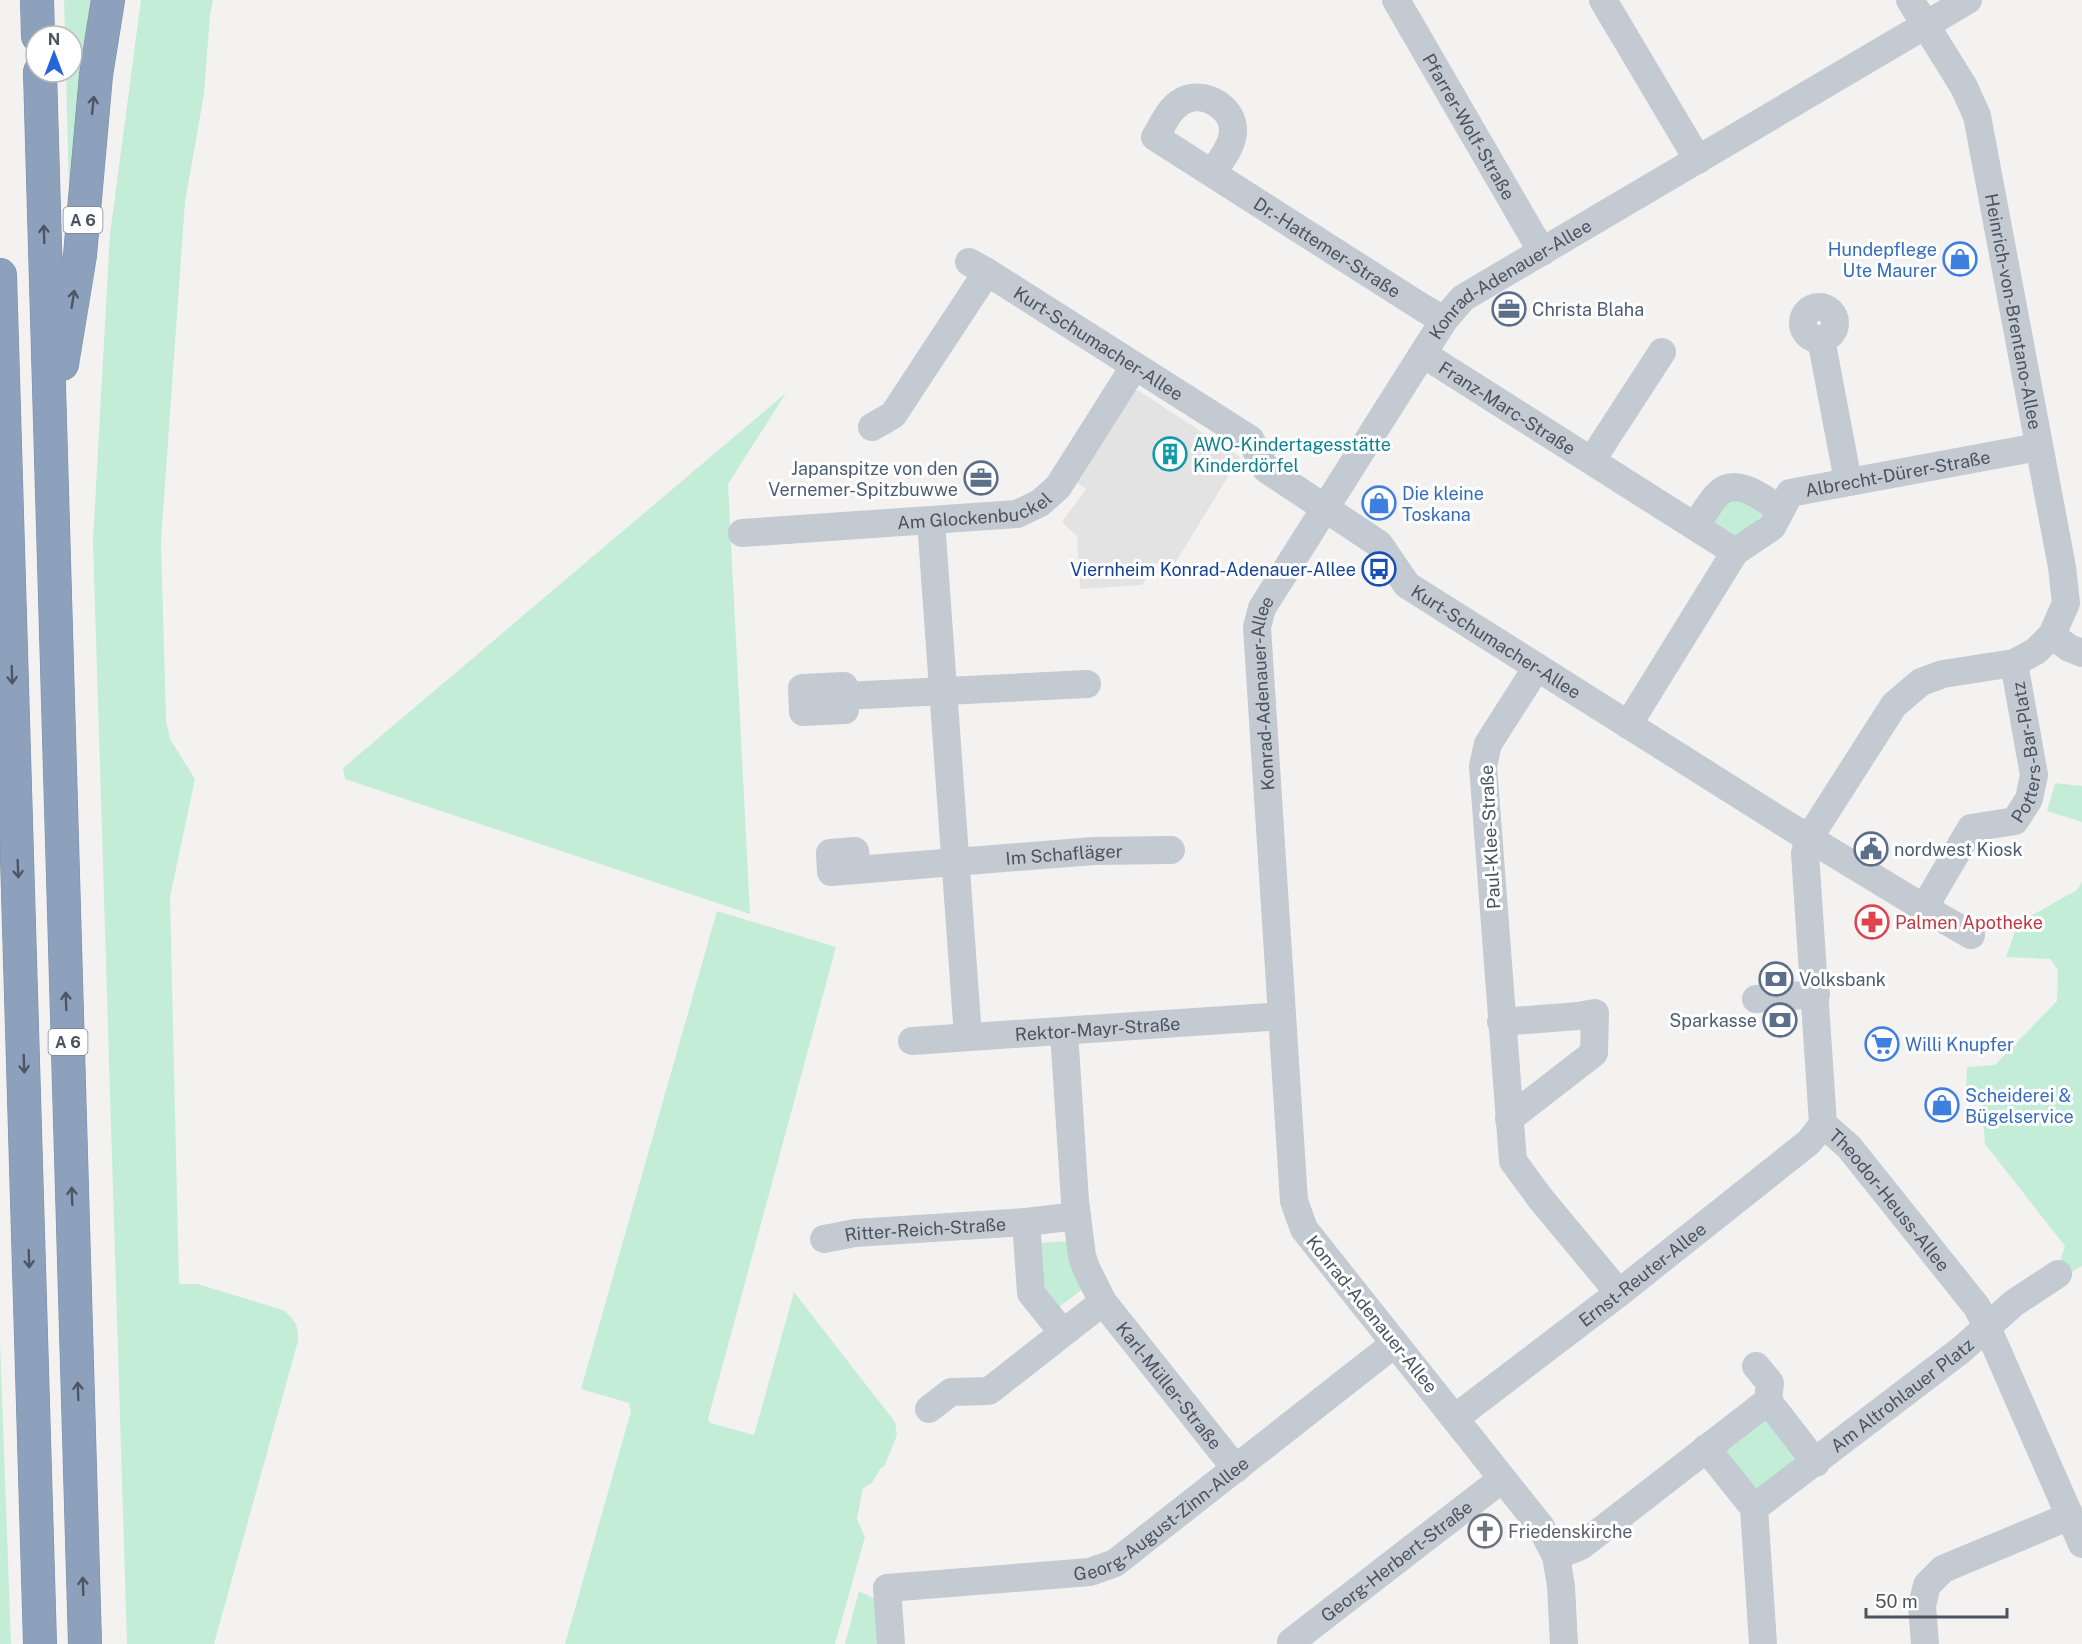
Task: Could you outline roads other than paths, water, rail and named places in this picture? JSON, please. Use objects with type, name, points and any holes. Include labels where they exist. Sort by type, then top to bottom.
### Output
[{"type":"highway","points":[[38,0],[39,24]]},
{"type":"highway","name":"A 6","points":[[50,439],[80,255],[96,75],[108,0]]},
{"type":"highway","name":"A 6","points":[[40,84],[85,1644]]},
{"type":"highway","name":"A 6","points":[[0,275],[40,1644]]},
{"type":"street","name":"Pfarrer-Wolf-Straße","points":[[1396,0],[1542,252]]},
{"type":"street","points":[[1603,0],[1698,160]]},
{"type":"street","name":"Heinrich-von-Brentano-Allee","points":[[1910,0],[1964,87],[1977,116],[2062,567],[2066,603],[2052,636]]},
{"type":"street","name":"Konrad-Adenauer-Allee","points":[[1564,1644],[1561,1586],[1556,1556],[1540,1527],[1304,1229],[1294,1202],[1257,627],[1262,608],[1325,507],[1444,320],[1463,298],[1968,0]]},
{"type":"street","name":"Dr.-Hattemer-Straße","points":[[1213,172],[1444,320]]},
{"type":"street","name":"Kurt-Schumacher-Allee","points":[[872,427],[893,415],[978,267],[1251,439],[1266,469],[1379,544],[1407,585],[1809,838]]},
{"type":"street","points":[[1821,339],[1848,481]]},
{"type":"street","name":"Franz-Marc-Straße","points":[[1592,460],[1662,352]]},
{"type":"street","name":"Franz-Marc-Straße","points":[[1423,354],[1735,552]]},
{"type":"street","name":"Am Glockenbuckel","points":[[742,533],[1017,514],[1040,503],[1058,487],[1134,367]]},
{"type":"street","name":"Albrecht-Dürer-Straße","points":[[1628,724],[1735,552],[1772,527],[1790,493],[2038,447]]},
{"type":"street","points":[[1695,526],[1719,493],[1734,486],[1749,490],[1780,509]]},
{"type":"street","points":[[931,521],[968,1037]]},
{"type":"street","points":[[2052,636],[2069,648],[2082,653]]},
{"type":"street","name":"Theodor-Heuss-Allee","points":[[2052,636],[2036,651],[2014,663],[1943,674],[1921,682],[1907,692],[1893,705],[1809,838],[1805,853],[1824,1124],[1857,1156],[1977,1308],[2079,1536]]},
{"type":"street","name":"Potters-Bar-Platz","points":[[1924,908],[1971,828],[2015,821],[2029,799],[2034,775],[2014,663]]},
{"type":"street","name":"Paul-Klee-Straße","points":[[1538,667],[1488,744],[1483,766],[1513,1161],[1540,1198],[1619,1293]]},
{"type":"street","points":[[844,696],[1087,684]]},
{"type":"street","points":[[1809,838],[1971,935]]},
{"type":"street","name":"Im Schafläger","points":[[857,870],[1093,851],[1171,850]]},
{"type":"street","points":[[1755,999],[1816,994]]},
{"type":"street","points":[[1501,1022],[1595,1013],[1594,1053],[1509,1119]]},
{"type":"street","name":"Rektor-Mayr-Straße","points":[[912,1041],[1282,1016]]},
{"type":"street","name":"Karl-Müller-Straße","points":[[1064,1032],[1077,1216],[1082,1256],[1086,1268],[1103,1302],[1236,1469]]},
{"type":"street","name":"Ernst-Reuter-Allee","points":[[1455,1418],[1619,1293],[1809,1142],[1824,1124]]},
{"type":"street","points":[[1063,1333],[1031,1293],[1026,1221],[1077,1216]]},
{"type":"street","name":"Ritter-Reich-Straße","points":[[824,1239],[855,1233],[1026,1221]]},
{"type":"street","name":"Am Altrohlauer Platz","points":[[1754,1508],[1961,1350],[2014,1303],[2058,1274]]},
{"type":"street","points":[[929,1408],[951,1392],[989,1391],[1103,1302]]},
{"type":"street","name":"Georg-August-Zinn-Allee","points":[[891,1644],[887,1588],[1090,1572],[1115,1563],[1394,1344]]},
{"type":"street","points":[[1556,1556],[1581,1546],[1768,1401],[1770,1383],[1756,1366]]},
{"type":"street","name":"Am Altrohlauer Platz","points":[[1768,1401],[1815,1463]]},
{"type":"street","points":[[1706,1448],[1754,1508],[1763,1644]]},
{"type":"street","name":"Georg-Herbert-Straße","points":[[1290,1643],[1502,1479]]},
{"type":"street","points":[[1925,1644],[1922,1606],[1927,1584],[1943,1569],[2079,1536]]},
{"type":"place","name":"Hundepflege Ute Maurer","points":[[1960,259]]},
{"type":"place","name":"Christa Blaha","points":[[1509,309]]},
{"type":"place","name":"AWO-Kindertagesstätte Kinderdörfel","points":[[1170,454]]},
{"type":"place","name":"Japanspitze von den Vernemer-Spitzbuwwe","points":[[981,478]]},
{"type":"place","name":"Die kleine Toskana","points":[[1379,503]]},
{"type":"place","name":"Viernheim Konrad-Adenauer-Allee","points":[[1379,569]]},
{"type":"place","name":"nordwest Kiosk","points":[[1871,849]]},
{"type":"place","name":"Palmen Apotheke","points":[[1872,922]]},
{"type":"place","name":"Volksbank","points":[[1776,979]]},
{"type":"place","name":"Sparkasse","points":[[1780,1020]]},
{"type":"place","name":"Willi Knupfer","points":[[1882,1044]]},
{"type":"place","name":"Scheiderei & Bügelservice","points":[[1942,1105]]},
{"type":"place","name":"Friedenskirche","points":[[1485,1531]]}]
